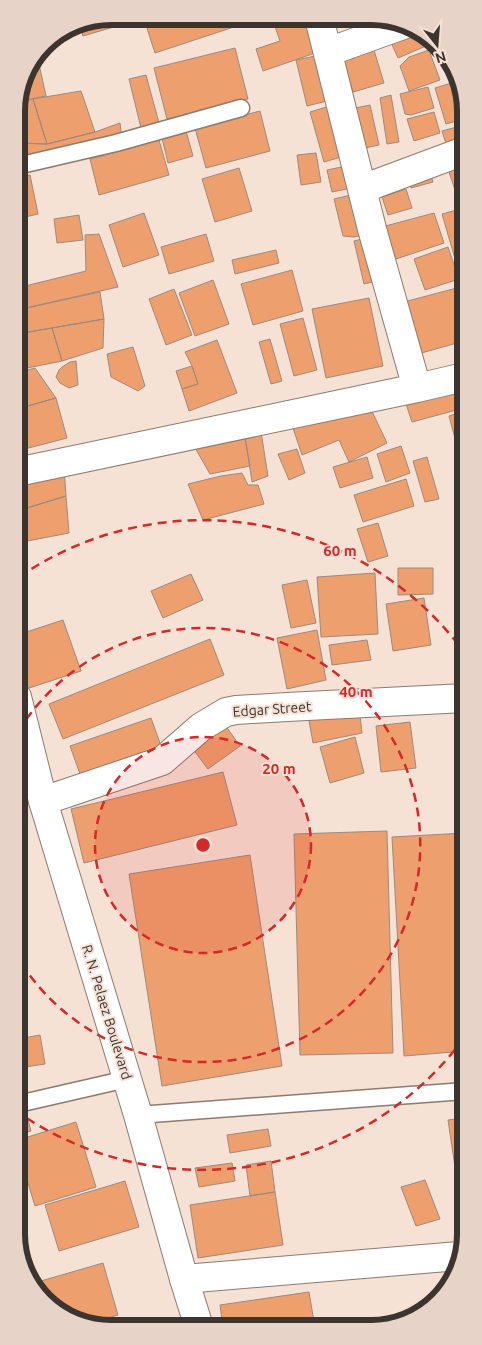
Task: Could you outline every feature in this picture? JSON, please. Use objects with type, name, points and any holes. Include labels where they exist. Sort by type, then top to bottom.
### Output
[{"type":"street","points":[[321,25],[362,189],[417,388]]},
{"type":"street","points":[[328,52],[393,29]]},
{"type":"street","points":[[362,189],[457,154]]},
{"type":"street","points":[[25,470],[457,379]]},
{"type":"street","name":"Edgar Street","points":[[43,801],[162,761],[201,727],[226,712],[457,698]]},
{"type":"street","name":"R. N. Pelaez Boulevard","points":[[25,747],[138,1115],[197,1320]]},
{"type":"street","points":[[184,1279],[454,1256]]},
{"type":"lane","points":[[25,164],[116,143],[241,108]]},
{"type":"lane","points":[[25,1102],[127,1079]]},
{"type":"lane","points":[[138,1115],[457,1092]]},
{"type":"building","points":[[117,25],[117,26],[83,36],[81,31],[95,27]]},
{"type":"building","points":[[146,25],[240,25],[155,53]]},
{"type":"building","points":[[274,25],[312,25],[321,51],[263,71],[256,49],[280,41]]},
{"type":"building","points":[[403,32],[426,46],[398,58],[389,38]]},
{"type":"building","points":[[373,47],[384,83],[353,92],[342,56]]},
{"type":"building","points":[[235,48],[248,99],[167,119],[154,68]]},
{"type":"building","points":[[429,50],[440,80],[409,91],[400,66],[409,57]]},
{"type":"building","points":[[320,55],[331,100],[307,106],[296,60]]},
{"type":"building","points":[[39,65],[46,96],[26,100],[32,78]]},
{"type":"building","points":[[146,75],[159,123],[141,128],[129,79]]},
{"type":"building","points":[[451,83],[455,95],[457,121],[446,124],[435,88]]},
{"type":"building","points":[[428,87],[434,108],[411,115],[405,114],[400,94]]},
{"type":"building","points":[[81,91],[95,132],[47,144],[33,99]]},
{"type":"building","points":[[391,95],[399,142],[387,144],[380,98]]},
{"type":"building","points":[[33,99],[47,144],[25,143],[26,100]]},
{"type":"building","points":[[333,105],[348,155],[324,162],[310,112]]},
{"type":"building","points":[[370,105],[379,145],[365,148],[355,108]]},
{"type":"building","points":[[260,111],[270,151],[206,168],[195,128]]},
{"type":"building","points":[[434,112],[440,133],[414,141],[407,119]]},
{"type":"building","points":[[120,123],[122,140],[25,162],[25,143],[47,144],[95,132]]},
{"type":"building","points":[[457,127],[457,148],[448,150],[442,131]]},
{"type":"building","points":[[186,131],[193,156],[168,163],[162,138]]},
{"type":"building","points":[[159,140],[169,175],[99,195],[90,159]]},
{"type":"building","points":[[316,153],[321,182],[301,185],[297,155]]},
{"type":"building","points":[[457,159],[457,196],[446,163]]},
{"type":"building","points":[[351,165],[356,187],[332,192],[327,170]]},
{"type":"building","points":[[239,168],[252,211],[215,222],[202,179]]},
{"type":"building","points":[[430,172],[433,182],[411,188],[408,179]]},
{"type":"building","points":[[30,175],[38,214],[25,217],[25,176]]},
{"type":"building","points":[[406,189],[412,208],[388,215],[382,197]]},
{"type":"building","points":[[359,193],[369,234],[354,237],[343,236],[334,199]]},
{"type":"building","points":[[457,210],[457,266],[442,214]]},
{"type":"building","points":[[144,213],[159,255],[123,267],[109,225]]},
{"type":"building","points":[[434,213],[444,243],[390,261],[378,228]]},
{"type":"building","points":[[79,215],[83,240],[57,243],[54,219]]},
{"type":"building","points":[[99,234],[118,287],[25,308],[25,286],[86,271],[85,235]]},
{"type":"building","points":[[206,234],[214,261],[169,274],[161,247]]},
{"type":"building","points":[[370,237],[381,280],[364,284],[354,241]]},
{"type":"building","points":[[448,247],[457,273],[457,280],[425,290],[414,259]]},
{"type":"building","points":[[276,250],[279,263],[235,274],[232,260]]},
{"type":"building","points":[[292,270],[303,311],[253,325],[241,284]]},
{"type":"building","points":[[213,280],[229,324],[195,336],[179,293]]},
{"type":"building","points":[[457,288],[457,343],[418,354],[404,302]]},
{"type":"building","points":[[174,289],[192,335],[166,345],[149,299]]},
{"type":"building","points":[[100,292],[104,319],[25,333],[25,308]]},
{"type":"building","points":[[369,298],[383,366],[326,378],[312,309]]},
{"type":"building","points":[[303,318],[317,370],[294,376],[280,324]]},
{"type":"building","points":[[104,319],[103,348],[62,361],[52,328]]},
{"type":"building","points":[[52,328],[62,361],[25,368],[25,333]]},
{"type":"building","points":[[270,339],[282,381],[271,384],[259,342]]},
{"type":"building","points":[[217,340],[237,393],[189,411],[182,389],[198,384],[185,352]]},
{"type":"building","points":[[133,347],[145,386],[138,391],[111,377],[107,354]]},
{"type":"building","points":[[76,361],[78,385],[69,388],[60,383],[56,377],[62,367]]},
{"type":"building","points":[[192,366],[198,384],[182,389],[176,371]]},
{"type":"building","points":[[35,368],[56,398],[28,406],[25,398],[25,371]]},
{"type":"building","points":[[457,380],[457,410],[412,422],[403,395]]},
{"type":"building","points":[[56,398],[67,438],[25,449],[25,407]]},
{"type":"building","points":[[368,403],[387,443],[349,462],[339,440],[302,455],[292,425]]},
{"type":"building","points":[[457,413],[457,446],[449,416]]},
{"type":"building","points":[[243,427],[250,466],[210,474],[190,439]]},
{"type":"building","points":[[261,432],[268,476],[252,482],[245,436]]},
{"type":"building","points":[[401,446],[410,473],[386,482],[377,454]]},
{"type":"building","points":[[297,449],[305,473],[289,480],[278,454]]},
{"type":"building","points":[[367,457],[373,478],[340,488],[333,467]]},
{"type":"building","points":[[427,457],[439,499],[425,502],[413,461]]},
{"type":"building","points":[[64,467],[66,496],[25,509],[25,476]]},
{"type":"building","points":[[242,473],[248,485],[258,485],[264,504],[203,520],[188,484]]},
{"type":"building","points":[[406,479],[414,506],[363,522],[354,495]]},
{"type":"building","points":[[66,496],[69,533],[25,541],[25,509]]},
{"type":"building","points":[[378,523],[388,556],[368,562],[357,529]]},
{"type":"building","points":[[398,568],[433,568],[433,594],[398,595]]},
{"type":"building","points":[[375,573],[378,634],[321,637],[317,577]]},
{"type":"building","points":[[191,574],[203,600],[163,618],[151,591]]},
{"type":"building","points":[[307,580],[316,623],[291,628],[282,585]]},
{"type":"building","points":[[424,598],[431,645],[393,651],[386,604]]},
{"type":"building","points":[[63,620],[81,671],[26,689],[25,632]]},
{"type":"building","points":[[317,630],[326,680],[287,689],[277,638]]},
{"type":"building","points":[[210,639],[224,675],[63,739],[49,704]]},
{"type":"building","points":[[367,640],[371,660],[332,665],[329,645]]},
{"type":"building","points":[[359,707],[362,733],[313,743],[308,715]]},
{"type":"building","points":[[151,718],[161,746],[80,774],[70,746]]},
{"type":"building","points":[[410,722],[416,768],[381,772],[376,726]]},
{"type":"building","points":[[225,725],[240,746],[208,769],[192,748]]},
{"type":"building","points":[[355,737],[364,773],[330,783],[320,747]]},
{"type":"building","points":[[223,772],[237,825],[84,863],[71,809]]},
{"type":"building","points":[[387,831],[393,1053],[300,1055],[294,834]]},
{"type":"building","points":[[457,833],[457,1052],[404,1056],[392,837]]},
{"type":"building","points":[[250,855],[282,1066],[162,1086],[129,874]]},
{"type":"building","points":[[40,1035],[45,1064],[25,1067],[25,1038]]},
{"type":"building","points":[[25,1109],[31,1131],[25,1133]]},
{"type":"building","points":[[457,1119],[457,1174],[456,1174],[448,1120]]},
{"type":"building","points":[[76,1122],[96,1187],[35,1206],[25,1173],[25,1138]]},
{"type":"building","points":[[268,1129],[271,1146],[230,1153],[227,1135]]},
{"type":"building","points":[[271,1161],[275,1192],[250,1196],[246,1165]]},
{"type":"building","points":[[232,1163],[235,1181],[199,1187],[195,1168]]},
{"type":"building","points":[[425,1180],[440,1219],[416,1226],[401,1187]]},
{"type":"building","points":[[125,1181],[139,1227],[59,1251],[45,1205]]},
{"type":"building","points":[[275,1192],[283,1245],[198,1258],[190,1205]]},
{"type":"building","points":[[103,1263],[118,1315],[104,1319],[78,1313],[50,1295],[40,1281]]},
{"type":"building","points":[[309,1292],[314,1320],[222,1320],[220,1305]]}]
